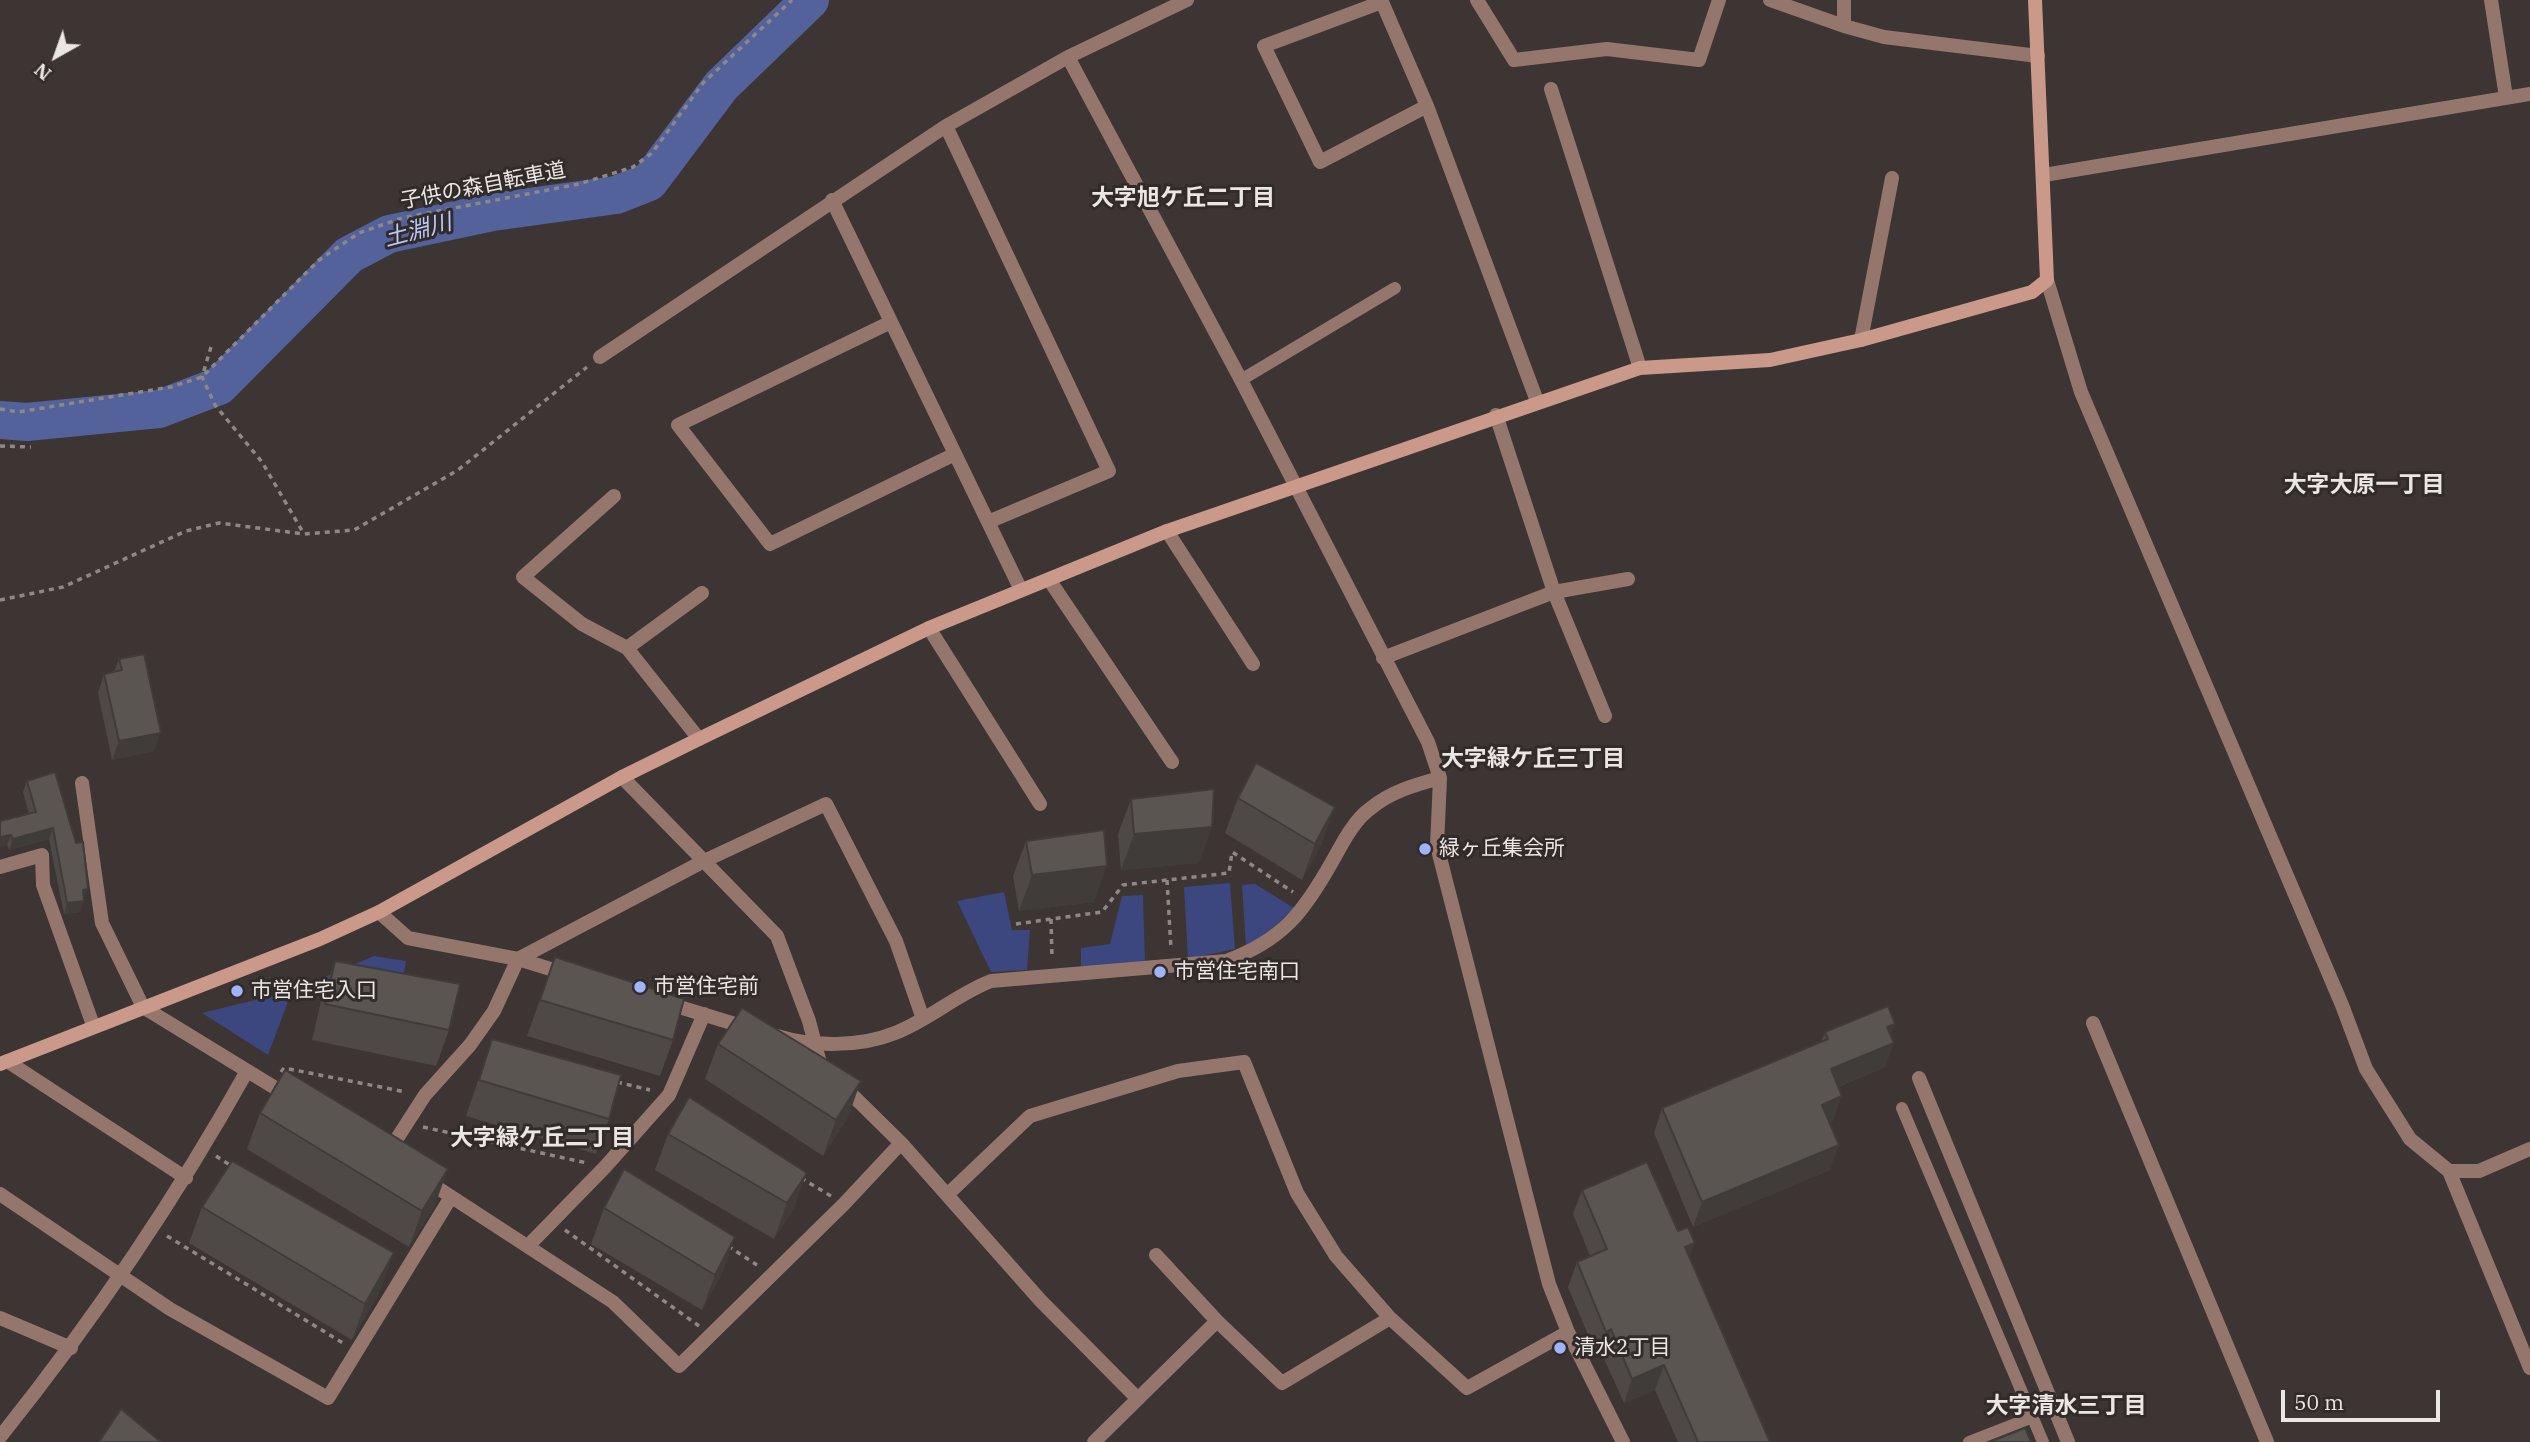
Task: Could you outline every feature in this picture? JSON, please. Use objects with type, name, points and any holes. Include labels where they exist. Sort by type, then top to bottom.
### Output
[{"type":"street","points":[[600,357],[946,126],[1068,57],[1187,0]]},
{"type":"street","points":[[1477,0],[1514,60],[1607,49],[1699,60],[1718,0]]},
{"type":"street","points":[[1770,0],[1884,37],[2038,56]]},
{"type":"street","points":[[1844,0],[1844,26]]},
{"type":"street","points":[[2035,0],[2048,280],[2081,392],[2208,688],[2240,772],[2342,1004],[2366,1069],[2410,1139],[2449,1171],[2530,1368]]},
{"type":"street","points":[[2491,0],[2506,97]]},
{"type":"street","points":[[1427,106],[1320,162],[1264,46],[1382,2],[1427,106],[1537,401]]},
{"type":"street","points":[[1068,57],[1241,380],[1382,658],[1428,742],[1440,778],[1437,846],[1549,1284],[1568,1332],[1623,1442]]},
{"type":"street","points":[[1551,89],[1640,368]]},
{"type":"street","points":[[2044,174],[2530,93]]},
{"type":"street","points":[[946,126],[1109,471],[988,522]]},
{"type":"street","points":[[1861,340],[1892,178]]},
{"type":"street","points":[[832,200],[1021,590]]},
{"type":"street","points":[[3,1062],[320,939],[379,912],[622,777],[699,738],[929,628],[1021,590],[1050,581],[1167,531],[1496,415],[1640,368],[1770,360],[1861,340],[2032,292],[2048,280]]},
{"type":"street","points":[[891,322],[678,425],[770,544],[955,454]]},
{"type":"street","points":[[1496,415],[1554,592],[1605,716]]},
{"type":"street","points":[[614,496],[523,577],[582,624],[627,648],[699,738]]},
{"type":"street","points":[[1167,531],[1253,664]]},
{"type":"street","points":[[1382,658],[1554,592],[1628,579]]},
{"type":"street","points":[[1050,581],[1172,762]]},
{"type":"street","points":[[627,648],[702,593]]},
{"type":"street","points":[[929,628],[1040,804]]},
{"type":"street","points":[[622,777],[777,936],[820,1063],[901,1143],[1040,1300],[1138,1399]]},
{"type":"street","points":[[651,999],[784,1038],[815,1043],[866,1041],[895,1034],[970,989],[991,981],[1226,961],[1254,950],[1282,932],[1310,902],[1345,839],[1369,809],[1400,789],[1440,778]]},
{"type":"street","points":[[82,783],[102,923],[143,1007],[306,1107]]},
{"type":"street","points":[[901,1143],[773,1276],[679,1366],[612,1302],[391,1159],[407,1124],[425,1095],[478,1034],[494,1011],[518,959],[704,861],[826,804],[897,941],[923,1019]]},
{"type":"street","points":[[0,867],[42,855],[43,885],[93,1025]]},
{"type":"street","points":[[379,912],[408,938],[518,959],[584,979]]},
{"type":"street","points":[[528,1246],[605,1167],[669,1095],[704,1014]]},
{"type":"street","points":[[2093,1023],[2267,1442]]},
{"type":"street","points":[[3,1062],[186,1178]]},
{"type":"street","points":[[947,1195],[1030,1116],[1178,1071],[1244,1062],[1297,1193],[1336,1256],[1390,1318],[1467,1388],[1568,1332]]},
{"type":"street","points":[[0,1437],[71,1348],[155,1228],[247,1071]]},
{"type":"street","points":[[1919,1078],[2068,1442]]},
{"type":"street","points":[[2449,1171],[2479,1171],[2530,1149]]},
{"type":"street","points":[[0,1194],[170,1309],[328,1398],[451,1197]]},
{"type":"street","points":[[1156,1255],[1217,1321],[1282,1383],[1390,1318]]},
{"type":"street","points":[[0,1318],[71,1348]]},
{"type":"street","points":[[1094,1442],[1217,1321]]},
{"type":"lane","points":[[1241,380],[1395,288]]},
{"type":"lane","points":[[1902,1108],[2043,1442]]},
{"type":"lane","points":[[1969,1442],[2032,1416]]},
{"type":"path","name":"子供の森自転車道","points":[[0,409],[18,412],[171,387],[202,377],[319,260],[359,233],[401,218],[579,184],[633,167],[652,153],[703,83],[792,0]]},
{"type":"path","points":[[211,347],[202,377],[215,405],[262,462],[304,534]]},
{"type":"path","points":[[0,600],[63,587],[186,531],[219,523],[304,534],[354,530],[458,470],[600,357]]},
{"type":"path","points":[[0,446],[31,447]]},
{"type":"path","points":[[1016,924],[1102,912],[1123,884],[1229,873],[1233,852],[1310,902]]},
{"type":"path","points":[[1167,880],[1172,965]]},
{"type":"path","points":[[1051,919],[1053,976]]},
{"type":"path","points":[[284,1068],[425,1095]]},
{"type":"path","points":[[616,1082],[669,1095]]},
{"type":"path","points":[[407,1124],[605,1167]]},
{"type":"path","points":[[204,1148],[239,1171]]},
{"type":"path","points":[[797,1175],[844,1204]]},
{"type":"path","points":[[552,1221],[712,1335]]},
{"type":"path","points":[[155,1228],[357,1351]]},
{"type":"path","points":[[717,1239],[773,1276]]},
{"type":"shaded area","points":[[1230,883],[1235,949],[1188,959],[1184,887]]},
{"type":"shaded area","points":[[1255,884],[1294,908],[1273,928],[1246,947],[1242,885]]},
{"type":"shaded area","points":[[1004,892],[1012,930],[1030,930],[1027,970],[991,972],[957,901]]},
{"type":"shaded area","points":[[1143,895],[1145,963],[1081,970],[1081,948],[1110,944],[1122,896]]},
{"type":"shaded area","points":[[374,956],[406,961],[398,1006],[313,982]]},
{"type":"shaded area","points":[[292,991],[268,1055],[202,1013]]},
{"type":"building","points":[[144,654],[161,733],[119,741],[104,674],[122,670],[119,659]]},
{"type":"building","points":[[1256,763],[1335,807],[1315,844],[1238,798]]},
{"type":"building","points":[[55,772],[76,843],[83,842],[88,889],[83,890],[84,901],[67,903],[53,828],[13,839],[11,835],[0,837],[0,821],[36,812],[27,781]]},
{"type":"building","points":[[1214,789],[1212,827],[1134,834],[1131,799]]},
{"type":"building","points":[[1104,830],[1107,866],[1032,875],[1026,841]]},
{"type":"building","points":[[555,957],[684,999],[673,1040],[540,1000]]},
{"type":"building","points":[[335,961],[460,984],[449,1030],[325,1004]]},
{"type":"building","points":[[1888,1006],[1895,1024],[1887,1027],[1894,1043],[1831,1069],[1842,1096],[1822,1105],[1839,1145],[1702,1202],[1662,1108],[1828,1039],[1825,1032]]},
{"type":"building","points":[[742,1008],[861,1081],[836,1120],[718,1044]]},
{"type":"building","points":[[492,1039],[621,1075],[609,1119],[479,1080]]},
{"type":"building","points":[[285,1070],[448,1169],[422,1211],[260,1113]]},
{"type":"building","points":[[689,1097],[807,1173],[787,1203],[668,1134]]},
{"type":"building","points":[[232,1161],[394,1253],[365,1304],[202,1207]]},
{"type":"building","points":[[1647,1162],[1678,1231],[1688,1227],[1695,1243],[1685,1247],[1770,1442],[1698,1442],[1664,1365],[1632,1379],[1611,1329],[1606,1332],[1577,1262],[1607,1249],[1582,1190]]},
{"type":"building","points":[[624,1169],[735,1237],[715,1275],[604,1208]]},
{"type":"building","points":[[121,1409],[161,1442],[99,1442]]},
{"type":"building","points":[[2025,1428],[2031,1442],[1990,1442]]},
{"type":"waterway","name":"土淵川","points":[[0,420],[27,422],[159,409],[219,386],[349,255],[389,234],[493,212],[616,195],[649,182],[721,86],[810,0]]},
{"type":"place","name":"緑ヶ丘集会所","points":[[1425,849]]},
{"type":"place","name":"市営住宅南口","points":[[1160,972]]},
{"type":"place","name":"市営住宅前","points":[[640,987]]},
{"type":"place","name":"市営住宅入口","points":[[237,991]]},
{"type":"place","name":"清水2丁目","points":[[1560,1348]]},
{"type":"district","name":"大字旭ケ丘二丁目","points":[[1183,198]]},
{"type":"district","name":"大字大原一丁目","points":[[2364,485]]},
{"type":"district","name":"大字緑ケ丘三丁目","points":[[1533,759]]},
{"type":"district","name":"大字緑ケ丘二丁目","points":[[542,1138]]},
{"type":"district","name":"大字清水三丁目","points":[[2066,1406]]}]
